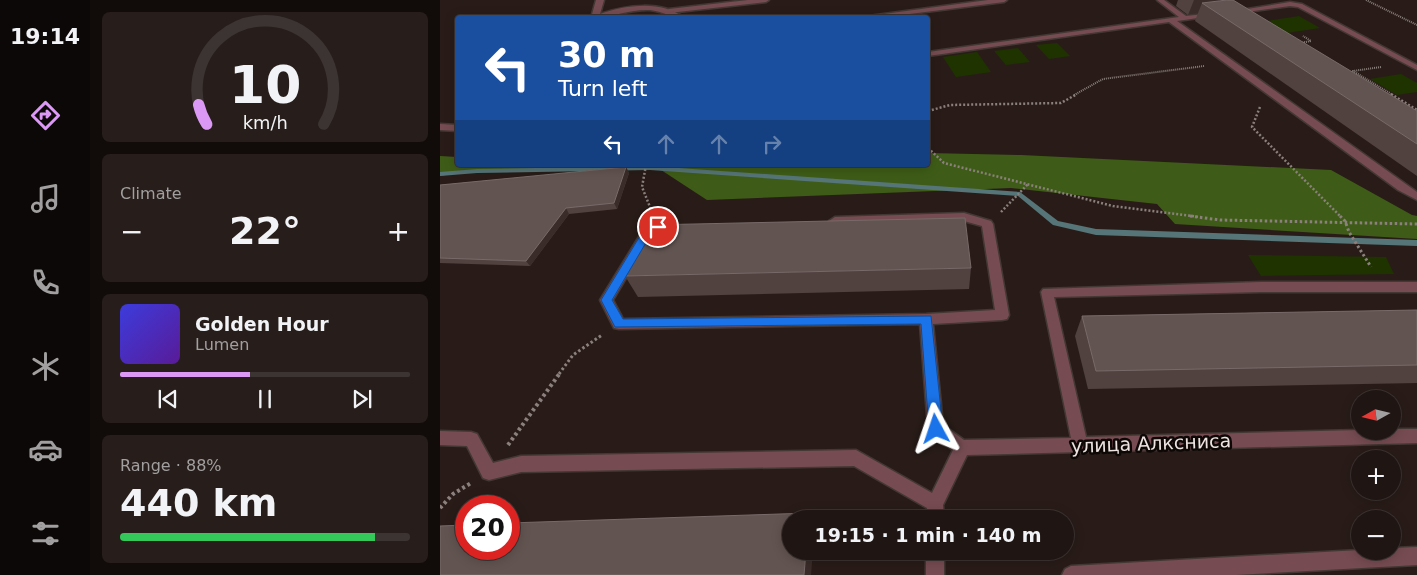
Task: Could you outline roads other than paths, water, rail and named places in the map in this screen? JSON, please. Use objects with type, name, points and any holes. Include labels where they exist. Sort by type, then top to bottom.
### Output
[{"type":"street","points":[[597,15],[600,0]]},
{"type":"street","points":[[605,15],[642,4],[669,11],[675,15]]},
{"type":"lane","points":[[669,11],[766,0]]},
{"type":"lane","points":[[882,15],[1004,0]]},
{"type":"lane","points":[[1160,0],[1185,18]]},
{"type":"lane","points":[[930,54],[1225,12],[1300,4],[1417,68]]},
{"type":"lane","points":[[1225,12],[1249,21]]},
{"type":"lane","points":[[1171,20],[1417,197]]},
{"type":"lane","points":[[440,127],[455,128]]},
{"type":"lane","points":[[658,227],[644,238],[606,300],[620,324],[926,319],[1002,314],[987,224],[964,217],[826,221]]},
{"type":"lane","points":[[1080,445],[1047,292],[1261,286],[1417,287]]},
{"type":"lane","points":[[926,319],[936,429],[962,448],[935,510]]},
{"type":"lane","name":"улица Алксниса","points":[[962,448],[1417,436]]},
{"type":"lane","points":[[440,438],[471,438],[489,472],[520,464],[856,458],[934,510]]},
{"type":"lane","points":[[1071,575],[1417,556]]},
{"type":"lane","points":[[935,560],[935,575]]},
{"type":"waterway","points":[[440,174],[477,171],[650,168],[1020,194],[1056,223],[1096,232],[1417,243]]}]
